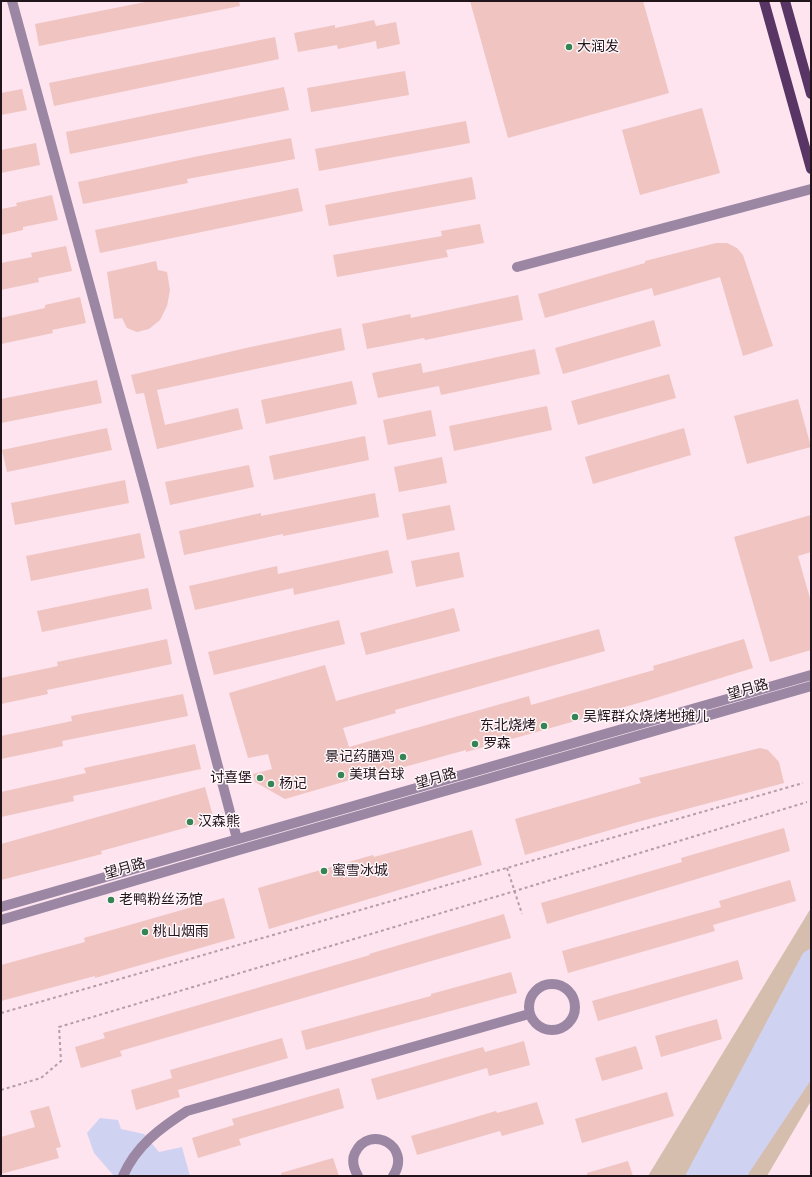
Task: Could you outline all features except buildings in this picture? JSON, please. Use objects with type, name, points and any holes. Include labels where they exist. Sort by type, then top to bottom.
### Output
[{"type":"main road","points":[[764,1],[811,169]]},
{"type":"main road","points":[[785,1],[811,94]]},
{"type":"street","points":[[12,1],[145,488],[237,839]]},
{"type":"street","points":[[517,267],[811,189]]},
{"type":"street","name":"望月路","points":[[1,906],[811,675]]},
{"type":"street","name":"望月路","points":[[1,920],[254,845],[811,686]]},
{"type":"street","points":[[545,984],[557,984],[568,990],[574,1000],[574,1012],[569,1023],[558,1029],[546,1030],[536,1024],[529,1014],[529,1001],[534,991],[545,984]]},
{"type":"street","points":[[123,1176],[134,1156],[159,1129],[186,1111],[529,1014]]},
{"type":"street","points":[[358,1176],[353,1163],[357,1148],[362,1143],[376,1138],[390,1143],[398,1155],[397,1169],[393,1176]]},
{"type":"path","points":[[1,1013],[803,783]]},
{"type":"path","points":[[1,1090],[41,1078],[61,1061],[59,1027],[807,802]]},
{"type":"path","points":[[507,868],[522,914]]},
{"type":"shaded area","points":[[811,908],[811,1101],[767,1176],[648,1176]]},
{"type":"water","points":[[811,948],[811,1080],[747,1176],[685,1176],[803,953]]},
{"type":"water","points":[[100,1118],[118,1120],[121,1129],[144,1134],[159,1152],[182,1147],[190,1176],[114,1176],[94,1153],[87,1133]]},
{"type":"place","name":"大润发","points":[[569,47]]},
{"type":"place","name":"吴辉群众烧烤地摊儿","points":[[575,717]]},
{"type":"place","name":"东北烧烤","points":[[544,726]]},
{"type":"place","name":"罗森","points":[[475,744]]},
{"type":"place","name":"景记药膳鸡","points":[[403,757]]},
{"type":"place","name":"美琪台球","points":[[341,775]]},
{"type":"place","name":"讨喜堡","points":[[260,778]]},
{"type":"place","name":"杨记","points":[[271,784]]},
{"type":"place","name":"汉森熊","points":[[190,822]]},
{"type":"place","name":"蜜雪冰城","points":[[324,871]]},
{"type":"place","name":"老鸭粉丝汤馆","points":[[111,900]]},
{"type":"place","name":"桃山烟雨","points":[[145,932]]}]
